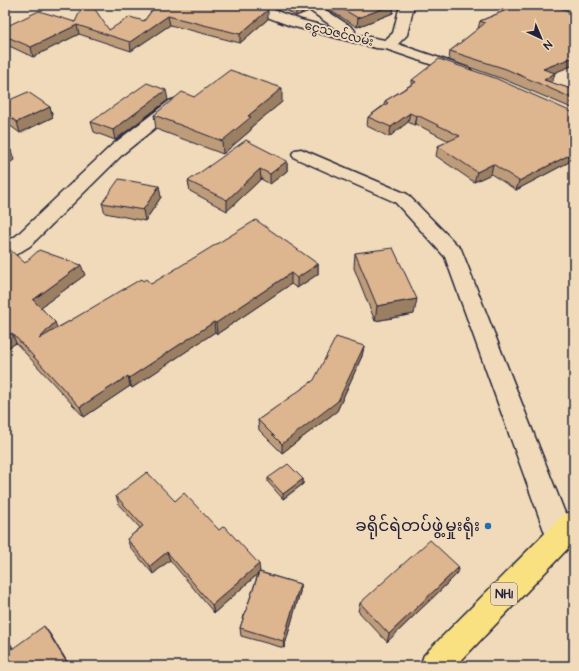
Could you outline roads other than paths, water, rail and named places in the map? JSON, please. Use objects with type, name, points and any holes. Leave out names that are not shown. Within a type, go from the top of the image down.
[{"type":"highway","name":"NH1","points":[[435,666],[567,529]]},
{"type":"street","name":"ငွေသဇင်လမ်း","points":[[248,5],[296,23],[376,44],[388,45],[400,35],[402,9]]},
{"type":"street","points":[[309,5],[349,31]]},
{"type":"street","points":[[388,45],[476,76]]},
{"type":"street","points":[[5,252],[22,240],[118,149],[175,104]]},
{"type":"street","points":[[301,154],[401,198],[454,254],[567,529]]},
{"type":"place","name":"ခရိုင်ရဲတပ်ဖွဲ့မှုးရုံး","points":[[488,526]]}]
